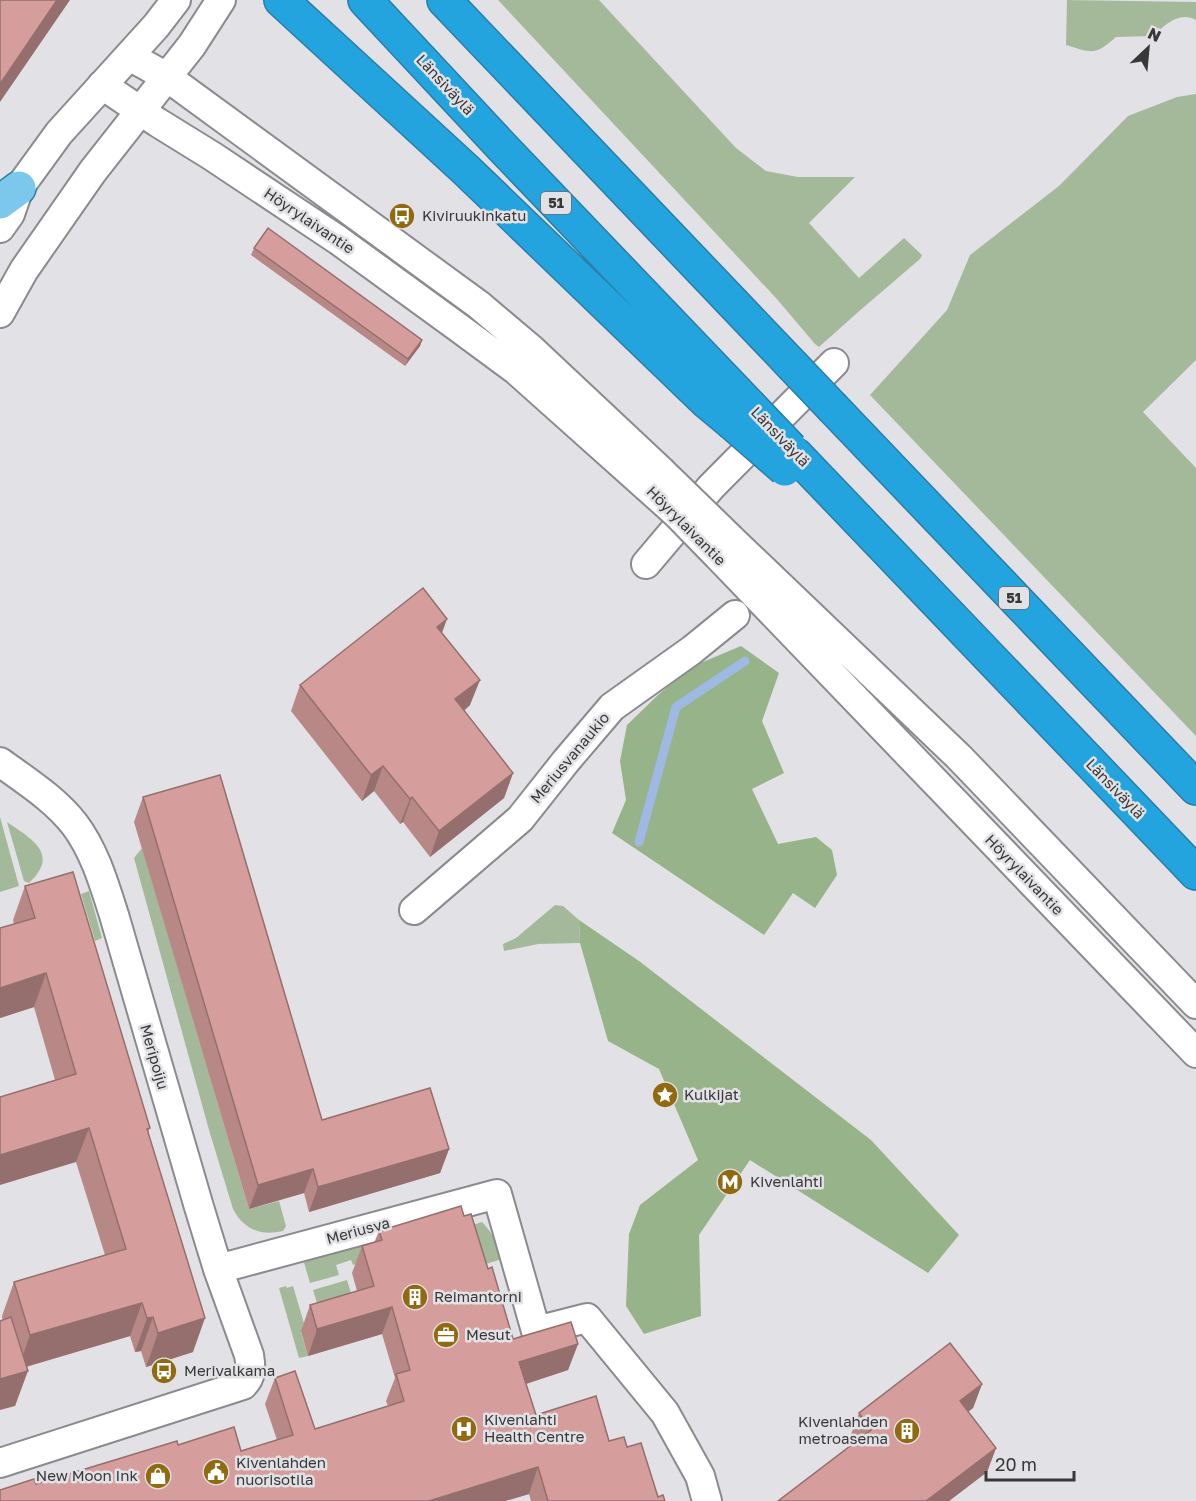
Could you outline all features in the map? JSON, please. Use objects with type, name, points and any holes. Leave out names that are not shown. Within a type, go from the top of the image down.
[{"type":"highway","points":[[281,0],[466,170],[707,402],[740,413]]},
{"type":"highway","name":"Länsiväylä","points":[[365,0],[513,158],[740,413],[936,601],[1196,873]]},
{"type":"highway","name":"51","points":[[444,0],[1196,788]]},
{"type":"street","points":[[0,228],[10,214],[9,195],[59,133],[156,26],[176,0]]},
{"type":"street","points":[[0,313],[24,270],[93,171],[192,45],[221,0]]},
{"type":"street","name":"Höyrylaivantie","points":[[129,56],[167,77],[479,305],[531,350],[654,479],[676,513],[724,548],[959,757],[1196,1004]]},
{"type":"street","name":"Höyrylaivantie","points":[[102,85],[338,240],[516,370],[654,479]]},
{"type":"street","points":[[646,564],[711,487],[834,363]]},
{"type":"street","name":"Höyrylaivantie","points":[[724,548],[1196,1053]]},
{"type":"street","name":"Meriusvanaukio","points":[[414,910],[520,819],[612,707],[692,650],[735,615]]},
{"type":"street","name":"Meripoiju","points":[[0,762],[58,806],[76,826],[100,871],[218,1269],[249,1355],[250,1373],[243,1385],[0,1462]]},
{"type":"street","name":"Meriusva","points":[[218,1269],[497,1194],[536,1331],[587,1317],[665,1413],[700,1476],[707,1501]]},
{"type":"green space","points":[[498,0],[599,0],[736,148],[766,171],[798,177],[855,177],[809,223],[859,278],[904,238],[922,255],[920,259],[819,347]]},
{"type":"green space","points":[[1067,0],[1196,2],[1196,20],[1178,18],[1153,36],[1116,37],[1098,50],[1088,51],[1066,45]]},
{"type":"green space","points":[[1196,94],[1196,360],[1143,412],[1196,468],[1196,736],[870,395],[947,310],[970,255],[1059,186],[1128,116],[1177,97]]},
{"type":"green space","points":[[741,646],[779,673],[762,721],[784,773],[752,789],[778,844],[816,837],[832,850],[837,875],[815,908],[793,893],[764,935],[612,833],[626,800],[620,761],[627,725],[691,667]]},
{"type":"green space","points":[[0,817],[19,886],[0,892]]},
{"type":"green space","points":[[7,822],[33,841],[42,855],[42,864],[38,873],[29,883],[24,881]]},
{"type":"green space","points":[[142,848],[249,1209],[279,1201],[286,1226],[283,1231],[267,1233],[254,1230],[242,1222],[233,1209],[134,858]]},
{"type":"green space","points":[[89,891],[102,938],[95,941],[81,894]]},
{"type":"green space","points":[[555,905],[563,906],[579,920],[580,943],[538,944],[504,951],[503,944],[516,938]]},
{"type":"green space","points":[[579,920],[639,961],[871,1140],[959,1235],[928,1273],[750,1160],[699,1235],[701,1316],[644,1334],[626,1306],[629,1234],[640,1205],[698,1160],[659,1069],[608,1041],[580,943]]},
{"type":"green space","points":[[482,1222],[494,1239],[502,1259],[486,1264],[460,1229]]},
{"type":"green space","points":[[417,1224],[370,1259],[353,1265],[351,1260],[336,1265],[339,1275],[310,1283],[303,1259]]},
{"type":"green space","points":[[347,1280],[355,1306],[317,1303],[313,1290]]},
{"type":"green space","points":[[286,1286],[287,1288],[293,1286],[306,1330],[301,1332],[308,1356],[299,1358],[279,1288]]},
{"type":"building","points":[[0,0],[57,0],[0,84]]},
{"type":"building","points":[[268,228],[422,340],[408,359],[254,248]]},
{"type":"building","points":[[423,588],[447,619],[437,627],[480,680],[455,699],[513,773],[439,831],[383,766],[371,775],[300,685]]},
{"type":"building","points":[[220,775],[322,1120],[430,1088],[449,1149],[318,1187],[313,1169],[258,1185],[143,797]]},
{"type":"building","points":[[73,872],[150,1128],[147,1129],[205,1318],[158,1333],[153,1317],[147,1318],[142,1303],[30,1335],[14,1282],[126,1249],[89,1128],[0,1155],[0,1097],[76,1074],[46,973],[0,988],[0,928],[35,918],[25,886]]},
{"type":"building","points":[[461,1206],[464,1216],[471,1214],[488,1269],[492,1267],[513,1339],[571,1322],[578,1344],[519,1362],[536,1415],[596,1396],[609,1441],[624,1437],[627,1447],[641,1443],[658,1497],[663,1495],[665,1501],[548,1501],[538,1467],[429,1501],[0,1501],[0,1490],[34,1479],[36,1484],[177,1441],[178,1445],[234,1427],[241,1451],[293,1435],[275,1378],[295,1371],[315,1429],[404,1401],[396,1374],[410,1370],[392,1307],[317,1329],[310,1305],[374,1286],[362,1246],[382,1240],[379,1231]]},
{"type":"building","points":[[11,1317],[28,1371],[0,1379],[0,1321]]},
{"type":"building","name":"Kivenlahden metroasema","points":[[950,1343],[982,1384],[960,1401],[996,1448],[926,1501],[778,1501],[871,1430],[859,1413]]},
{"type":"waterway","points":[[639,842],[676,707],[745,661]]},
{"type":"place","name":"Kiviruukinkatu","points":[[402,216]]},
{"type":"place","name":"Kulkijat","points":[[665,1095]]},
{"type":"place","name":"Kivenlahti","points":[[730,1182]]},
{"type":"place","name":"Reimantorni","points":[[415,1297]]},
{"type":"place","name":"Mesut","points":[[446,1335]]},
{"type":"place","name":"Merivalkama","points":[[164,1371]]},
{"type":"place","name":"Kivenlahti Health Centre","points":[[464,1429]]},
{"type":"place","name":"Kivenlahden metroasema","points":[[907,1431]]},
{"type":"place","name":"Kivenlahden nuorisotila","points":[[216,1472]]},
{"type":"place","name":"New Moon Ink","points":[[158,1476]]}]
